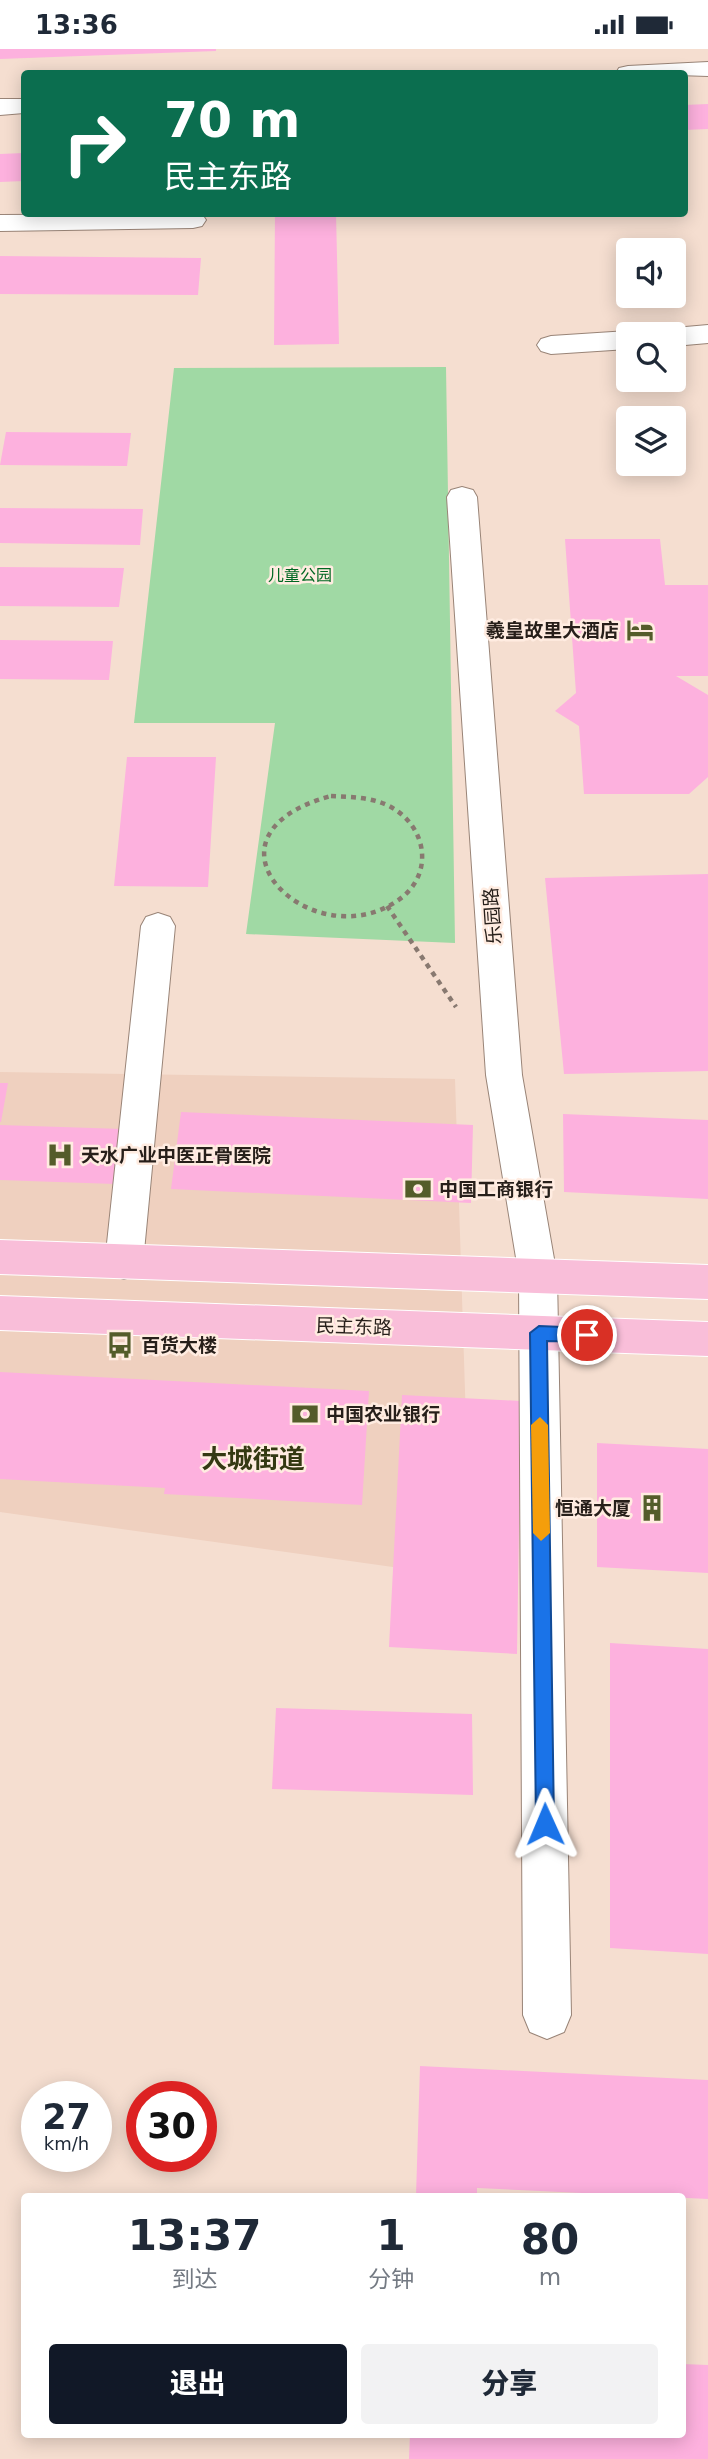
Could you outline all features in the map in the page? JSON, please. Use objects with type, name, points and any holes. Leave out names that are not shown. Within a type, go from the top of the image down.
[{"type":"main road","points":[[0,1257],[708,1282]]},
{"type":"main road","name":"民主东路","points":[[0,1313],[708,1339]]},
{"type":"street","points":[[688,70],[708,69]]},
{"type":"street","points":[[0,107],[21,106]]},
{"type":"street","points":[[0,223],[193,220]]},
{"type":"street","points":[[686,336],[708,334]]},
{"type":"street","points":[[551,345],[616,341]]},
{"type":"street","name":"乐园路","points":[[462,497],[504,1075],[538,1276],[547,2015]]},
{"type":"street","points":[[124,1262],[158,926]]},
{"type":"path","points":[[341,796],[362,797],[390,806],[411,823],[423,844],[423,868],[411,890],[387,907],[358,915],[325,915],[296,905],[275,887],[264,865],[265,841],[279,820],[302,804],[341,796]]},
{"type":"path","points":[[387,907],[457,1008]]},
{"type":"shaded area","points":[[0,1072],[455,1079],[471,1578],[0,1512]]},
{"type":"green space","name":"儿童公园","points":[[446,367],[455,943],[246,934],[275,723],[134,723],[174,368]]},
{"type":"building","points":[[0,49],[216,49],[216,51],[0,59]]},
{"type":"building","points":[[708,104],[708,129],[688,130],[688,105]]},
{"type":"building","points":[[21,153],[21,181],[0,182],[0,154]]},
{"type":"building","points":[[275,217],[336,217],[339,344],[274,345]]},
{"type":"building","points":[[0,256],[201,258],[198,295],[0,294]]},
{"type":"building","points":[[6,432],[131,433],[127,466],[0,465]]},
{"type":"building","points":[[0,508],[143,509],[140,545],[0,543]]},
{"type":"building","name":"羲皇故里大酒店","points":[[565,539],[660,539],[665,585],[708,585],[708,676],[676,676],[708,695],[708,777],[689,794],[584,794],[579,726],[555,711],[576,693]]},
{"type":"building","points":[[0,567],[124,568],[119,607],[0,606]]},
{"type":"building","points":[[0,640],[113,641],[109,680],[0,679]]},
{"type":"building","points":[[127,757],[216,757],[208,887],[114,886]]},
{"type":"building","points":[[708,874],[708,1071],[564,1074],[545,878]]},
{"type":"building","points":[[0,1083],[8,1083],[1,1122],[0,1122]]},
{"type":"building","points":[[181,1112],[473,1125],[471,1203],[171,1189]]},
{"type":"building","points":[[563,1114],[708,1120],[708,1199],[564,1192]]},
{"type":"building","name":"天水广业中医正骨医院","points":[[0,1125],[123,1129],[115,1184],[0,1180]]},
{"type":"building","points":[[0,1372],[369,1391],[362,1505],[164,1494],[165,1488],[0,1479]]},
{"type":"building","points":[[402,1395],[521,1401],[517,1654],[389,1647]]},
{"type":"building","name":"恒通大厦","points":[[597,1443],[708,1449],[708,1573],[597,1567]]},
{"type":"building","points":[[610,1643],[708,1649],[708,1954],[610,1948]]},
{"type":"building","points":[[276,1708],[472,1714],[473,1795],[272,1789]]},
{"type":"building","points":[[420,2066],[708,2080],[708,2199],[686,2198],[686,2193],[582,2193],[477,2188],[477,2193],[416,2193]]},
{"type":"building","points":[[686,2364],[708,2365],[708,2459],[409,2459],[410,2438],[686,2438]]},
{"type":"slow traffic","points":[[540,1425],[541,1533]]},
{"type":"place","name":"羲皇故里大酒店","points":[[640,630]]},
{"type":"place","name":"天水广业中医正骨医院","points":[[60,1155]]},
{"type":"place","name":"中国工商银行","points":[[418,1189]]},
{"type":"place","name":"百货大楼","points":[[120,1345]]},
{"type":"place","name":"中国农业银行","points":[[305,1414]]},
{"type":"place","name":"恒通大厦","points":[[652,1508]]},
{"type":"district","name":"大城街道","points":[[253,1459]]},
{"type":"route","points":[[545,1824],[539,1333],[587,1335]]}]
